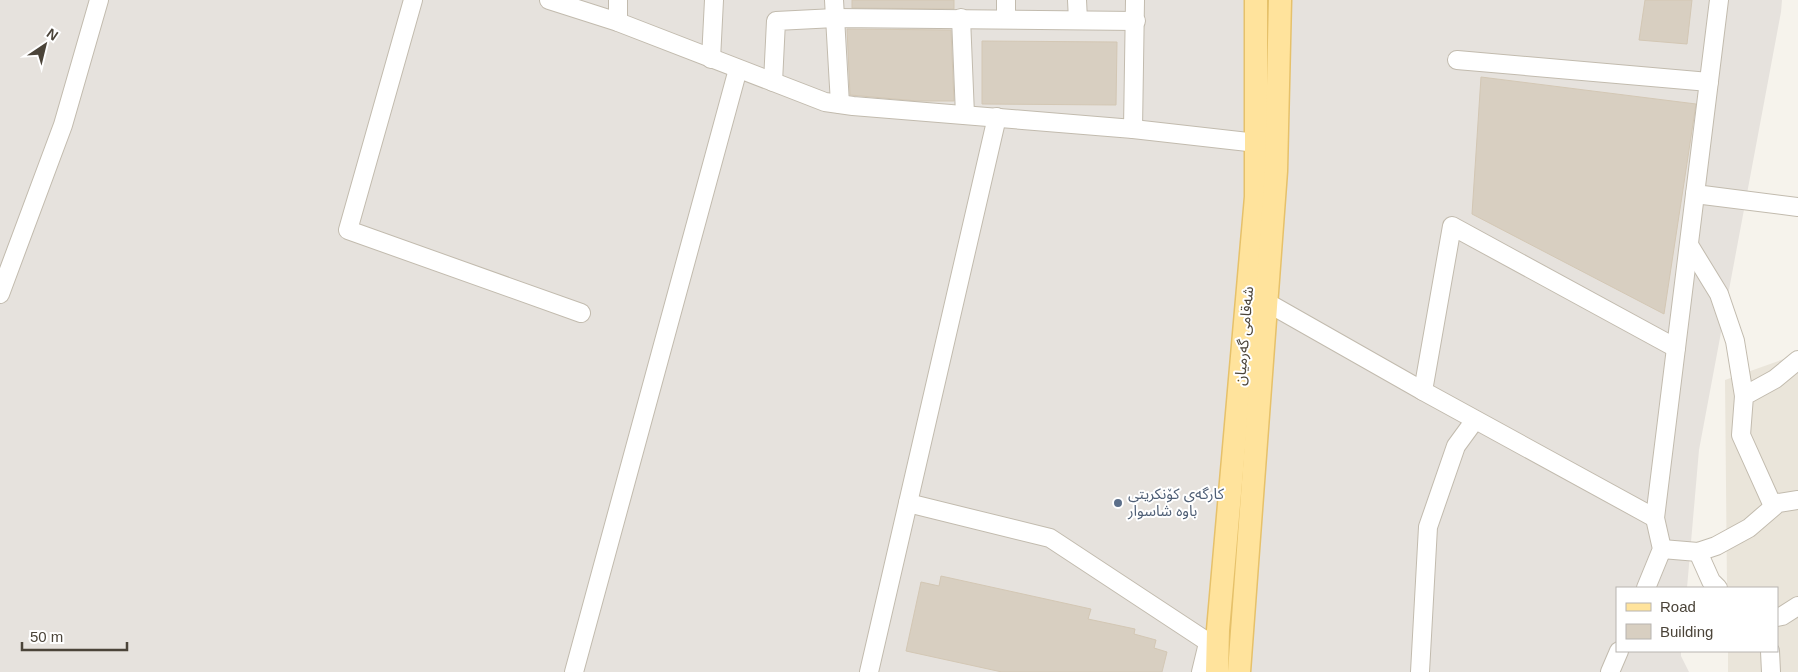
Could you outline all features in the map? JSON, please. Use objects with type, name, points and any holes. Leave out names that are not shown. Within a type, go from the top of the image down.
[{"type":"main road","name":"شەقامی گەرمیان","points":[[1216,672],[1212,646],[1249,278],[1257,143],[1256,0]]},
{"type":"main road","name":"شەقامی گەرمیان","points":[[1239,672],[1268,303],[1276,171],[1280,0]]},
{"type":"street","points":[[0,294],[63,125],[99,0]]},
{"type":"street","points":[[414,0],[348,230],[582,313]]},
{"type":"street","points":[[549,0],[618,22],[825,102],[1133,129],[1257,143]]},
{"type":"street","points":[[618,0],[618,22]]},
{"type":"street","points":[[711,59],[714,0]]},
{"type":"street","points":[[834,0],[840,104]]},
{"type":"street","points":[[1006,0],[1006,19]]},
{"type":"street","points":[[1077,0],[1078,20]]},
{"type":"street","points":[[1133,129],[1135,0]]},
{"type":"street","points":[[1646,587],[1662,549],[1655,518],[1719,0]]},
{"type":"street","points":[[773,82],[776,21],[835,18],[1136,21]]},
{"type":"street","points":[[961,18],[965,114]]},
{"type":"street","points":[[1457,60],[1709,82]]},
{"type":"street","points":[[574,672],[738,69]]},
{"type":"street","points":[[869,672],[878,642],[997,117]]},
{"type":"street","points":[[1695,194],[1798,207]]},
{"type":"street","points":[[1423,391],[1452,226],[1676,348]]},
{"type":"street","points":[[1689,246],[1719,294],[1735,341],[1744,396],[1740,435],[1773,506]]},
{"type":"street","points":[[1268,303],[1475,420],[1655,518]]},
{"type":"street","points":[[1744,396],[1775,379],[1798,360]]},
{"type":"street","points":[[1420,672],[1428,527],[1456,446],[1475,420]]},
{"type":"street","points":[[1662,549],[1698,552],[1716,546],[1749,528],[1778,503],[1798,500]]},
{"type":"street","points":[[908,503],[1050,538],[1212,646],[1201,672]]},
{"type":"street","points":[[1698,552],[1711,581],[1717,587]]},
{"type":"street","points":[[1778,620],[1798,606]]},
{"type":"street","points":[[1610,672],[1619,652]]},
{"type":"street","points":[[1770,652],[1771,672]]},
{"type":"shaded area","points":[[0,0],[1782,0],[1699,450],[1687,587],[1616,587],[1616,652],[1681,652],[1689,672],[0,672]]},
{"type":"shaded area","points":[[1798,354],[1798,672],[1728,672],[1728,652],[1778,652],[1778,587],[1727,587],[1725,380]]},
{"type":"building","points":[[852,0],[954,0],[954,9],[852,8]]},
{"type":"building","points":[[1645,0],[1692,0],[1687,44],[1639,40]]},
{"type":"building","points":[[847,29],[951,30],[954,101],[917,101],[850,95]]},
{"type":"building","points":[[982,41],[1117,42],[1116,105],[982,104]]},
{"type":"building","points":[[1481,77],[1696,104],[1664,314],[1472,214]]},
{"type":"building","points":[[941,576],[1091,609],[1088,619],[1135,629],[1134,634],[1156,640],[1154,648],[1167,652],[1162,672],[1002,672],[906,651],[921,582],[939,586]]},
{"type":"place","name":"کارگەی کۆنکریتی باوە شاسوار","points":[[1118,503]]}]
